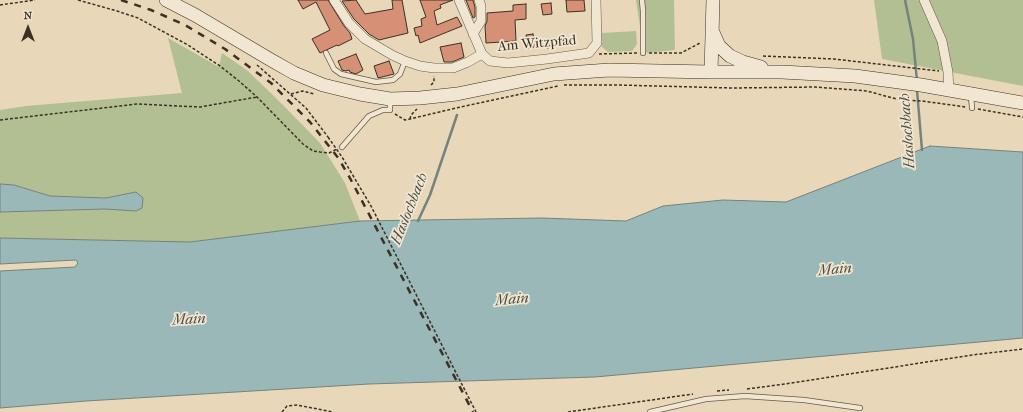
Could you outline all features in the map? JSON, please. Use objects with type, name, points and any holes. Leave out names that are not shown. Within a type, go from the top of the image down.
[{"type":"main road","points":[[166,0],[300,75],[323,85],[360,94],[390,104],[420,98],[457,94],[532,78],[584,71],[609,70],[782,72],[855,76],[921,85],[1023,104]]},
{"type":"main road","points":[[711,72],[713,0]]},
{"type":"main road","points":[[712,30],[720,46],[730,56],[743,62],[782,72]]},
{"type":"street","points":[[334,0],[349,23],[365,39],[405,61],[420,66],[434,68],[453,68],[482,54],[459,0]]},
{"type":"street","points":[[473,34],[480,21],[481,6],[479,0]]},
{"type":"street","name":"Am Witzpfad","points":[[482,54],[490,61],[508,63],[547,60],[589,53],[597,43],[596,0]]},
{"type":"street","points":[[924,0],[942,41],[948,72],[949,91]]},
{"type":"lane","points":[[642,0],[643,53]]},
{"type":"lane","points":[[326,53],[334,69],[341,74],[376,82],[393,80],[400,74],[405,61]]},
{"type":"lane","points":[[971,95],[972,108]]},
{"type":"lane","points":[[342,147],[369,116],[383,110],[390,104]]},
{"type":"lane","points":[[650,412],[706,399],[745,396],[804,400],[860,408]]},
{"type":"path","points":[[0,5],[35,0]]},
{"type":"path","points":[[78,0],[138,18],[165,32],[220,66],[257,96],[303,144],[313,151],[329,152],[342,147]]},
{"type":"path","points":[[910,68],[948,72]]},
{"type":"path","points":[[390,104],[405,120],[560,85],[732,88],[815,87],[867,91],[900,100],[922,101]]},
{"type":"path","points":[[291,94],[306,108],[328,137],[342,157],[371,206],[476,412]]},
{"type":"path","points":[[0,120],[137,104],[200,107],[257,96]]},
{"type":"path","points":[[747,389],[972,355],[1023,349]]},
{"type":"path","points":[[713,391],[733,389]]},
{"type":"path","points":[[568,412],[694,394]]},
{"type":"path","points":[[282,412],[287,406],[297,405],[333,412]]},
{"type":"green space","points":[[636,0],[674,0],[675,50],[644,53]]},
{"type":"green space","points":[[874,0],[1023,0],[1023,86],[882,59]]},
{"type":"green space","points":[[636,31],[637,44],[632,51],[608,52],[602,47],[602,33]]},
{"type":"green space","points":[[168,38],[219,67],[222,53],[248,71],[320,143],[345,183],[360,221],[190,242],[0,238],[0,212],[105,209],[136,211],[136,192],[106,198],[50,196],[14,185],[0,184],[0,110],[26,106],[182,93]]},
{"type":"water","name":"Main","points":[[930,146],[1023,152],[1023,338],[595,377],[369,384],[86,401],[0,408],[0,271],[75,267],[78,263],[76,260],[0,264],[0,238],[190,242],[360,221],[542,218],[626,221],[663,206],[723,200],[786,202]]},
{"type":"water","points":[[0,184],[14,185],[50,196],[106,198],[136,192],[143,198],[142,208],[136,211],[105,209],[0,212]]},
{"type":"building","points":[[298,0],[328,0],[350,33],[352,39],[320,53],[312,39],[330,30],[316,2],[303,9]]},
{"type":"building","points":[[356,0],[365,14],[393,9],[392,0],[402,0],[408,33],[379,40],[369,34],[354,19],[342,1]]},
{"type":"building","points":[[420,0],[453,0],[440,5],[441,8],[434,11],[437,25],[457,17],[462,26],[420,43],[414,28],[422,26],[421,19],[426,17]]},
{"type":"building","points":[[466,0],[473,0],[475,17],[473,18]]},
{"type":"building","points":[[566,0],[584,0],[585,11],[567,12]]},
{"type":"building","points":[[551,3],[552,14],[543,15],[541,4]]},
{"type":"building","points":[[526,4],[526,19],[515,20],[516,41],[486,43],[485,26],[487,21],[487,13],[513,11],[513,5]]},
{"type":"building","points":[[533,34],[534,40],[554,39],[554,47],[547,48],[547,45],[528,48],[526,35]]},
{"type":"building","points":[[461,43],[464,57],[452,62],[444,62],[440,47]]},
{"type":"building","points":[[356,54],[363,70],[356,74],[350,72],[349,70],[342,70],[338,61]]},
{"type":"building","points":[[389,61],[394,74],[378,78],[374,66]]},
{"type":"waterway","name":"Haslochbach","points":[[905,0],[913,39],[917,81]]},
{"type":"waterway","name":"Haslochbach","points":[[917,90],[922,150]]},
{"type":"waterway","name":"Haslochbach","points":[[418,221],[430,195],[457,115]]},
{"type":"railway","points":[[121,0],[151,10],[185,25],[225,49],[271,83],[310,122],[339,159],[351,180],[473,412]]}]
